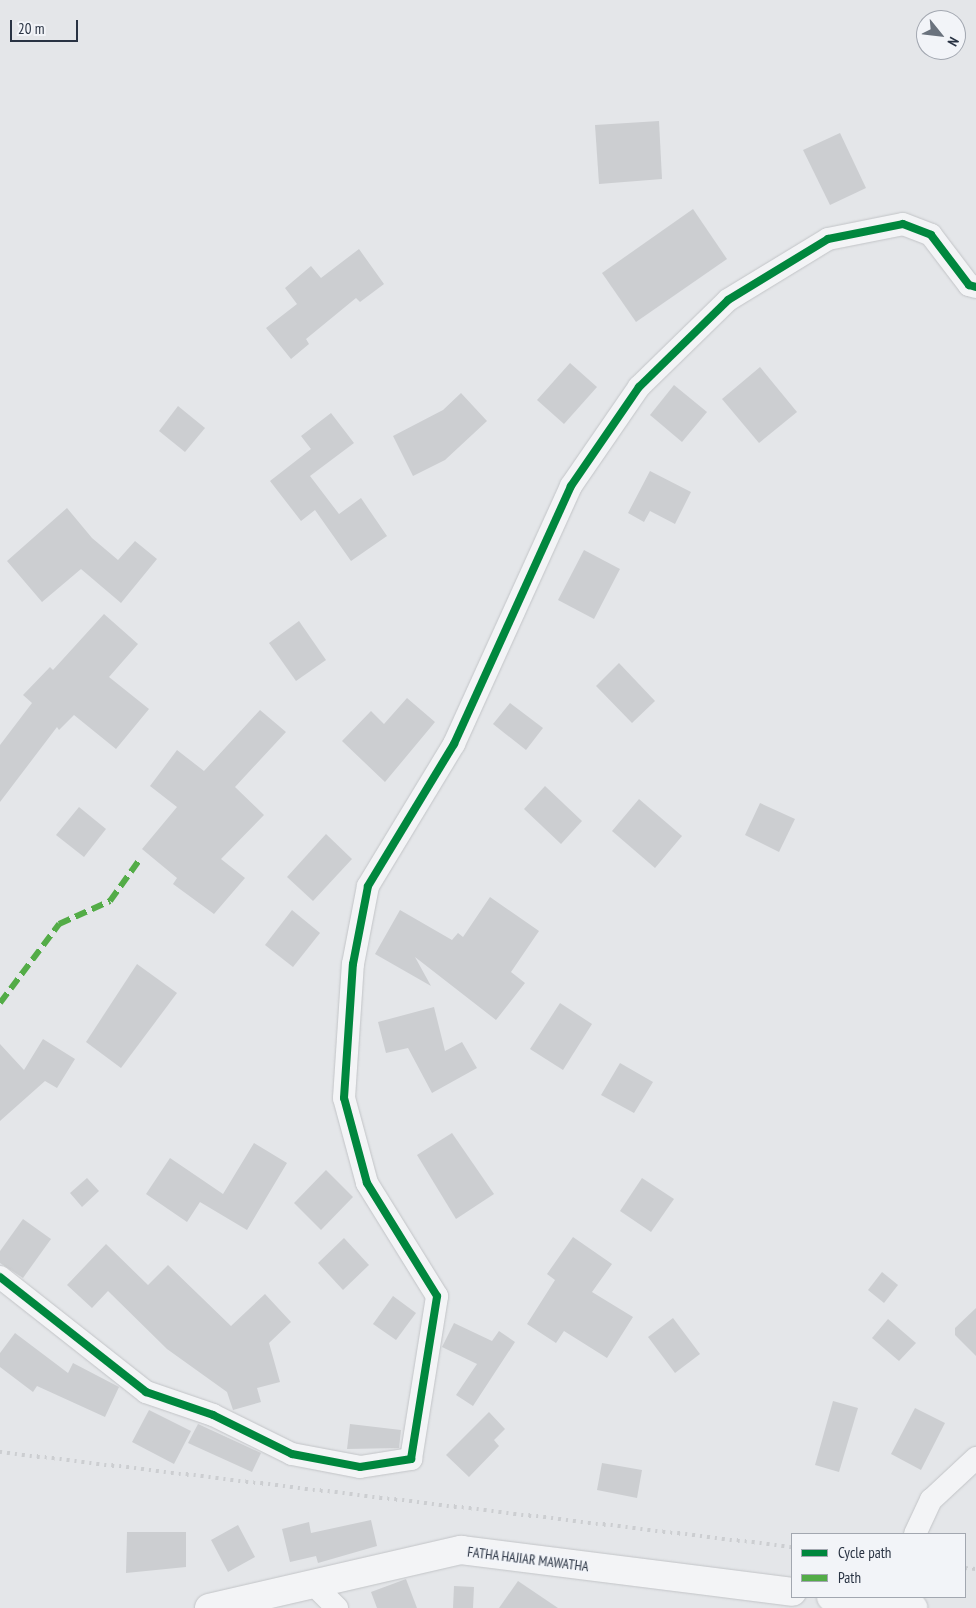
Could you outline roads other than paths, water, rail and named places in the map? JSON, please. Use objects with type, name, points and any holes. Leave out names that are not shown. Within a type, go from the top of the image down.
[{"type":"street","points":[[0,1277],[146,1392],[213,1415],[292,1454],[360,1467],[411,1459],[437,1296],[367,1183],[344,1098],[353,964],[368,886],[454,744],[571,486],[639,387],[728,300],[828,239],[903,224],[931,236],[969,286],[976,288]]},
{"type":"street","points":[[915,1533],[931,1500],[976,1458]]},
{"type":"street","name":"FATHA HAJIAR MAWATHA","points":[[209,1608],[461,1550],[791,1592]]},
{"type":"street","points":[[313,1584],[337,1608]]},
{"type":"street","points":[[842,1598],[899,1603]]},
{"type":"railway","points":[[0,1452],[791,1547]]},
{"type":"railway","points":[[966,1568],[976,1569]]}]
